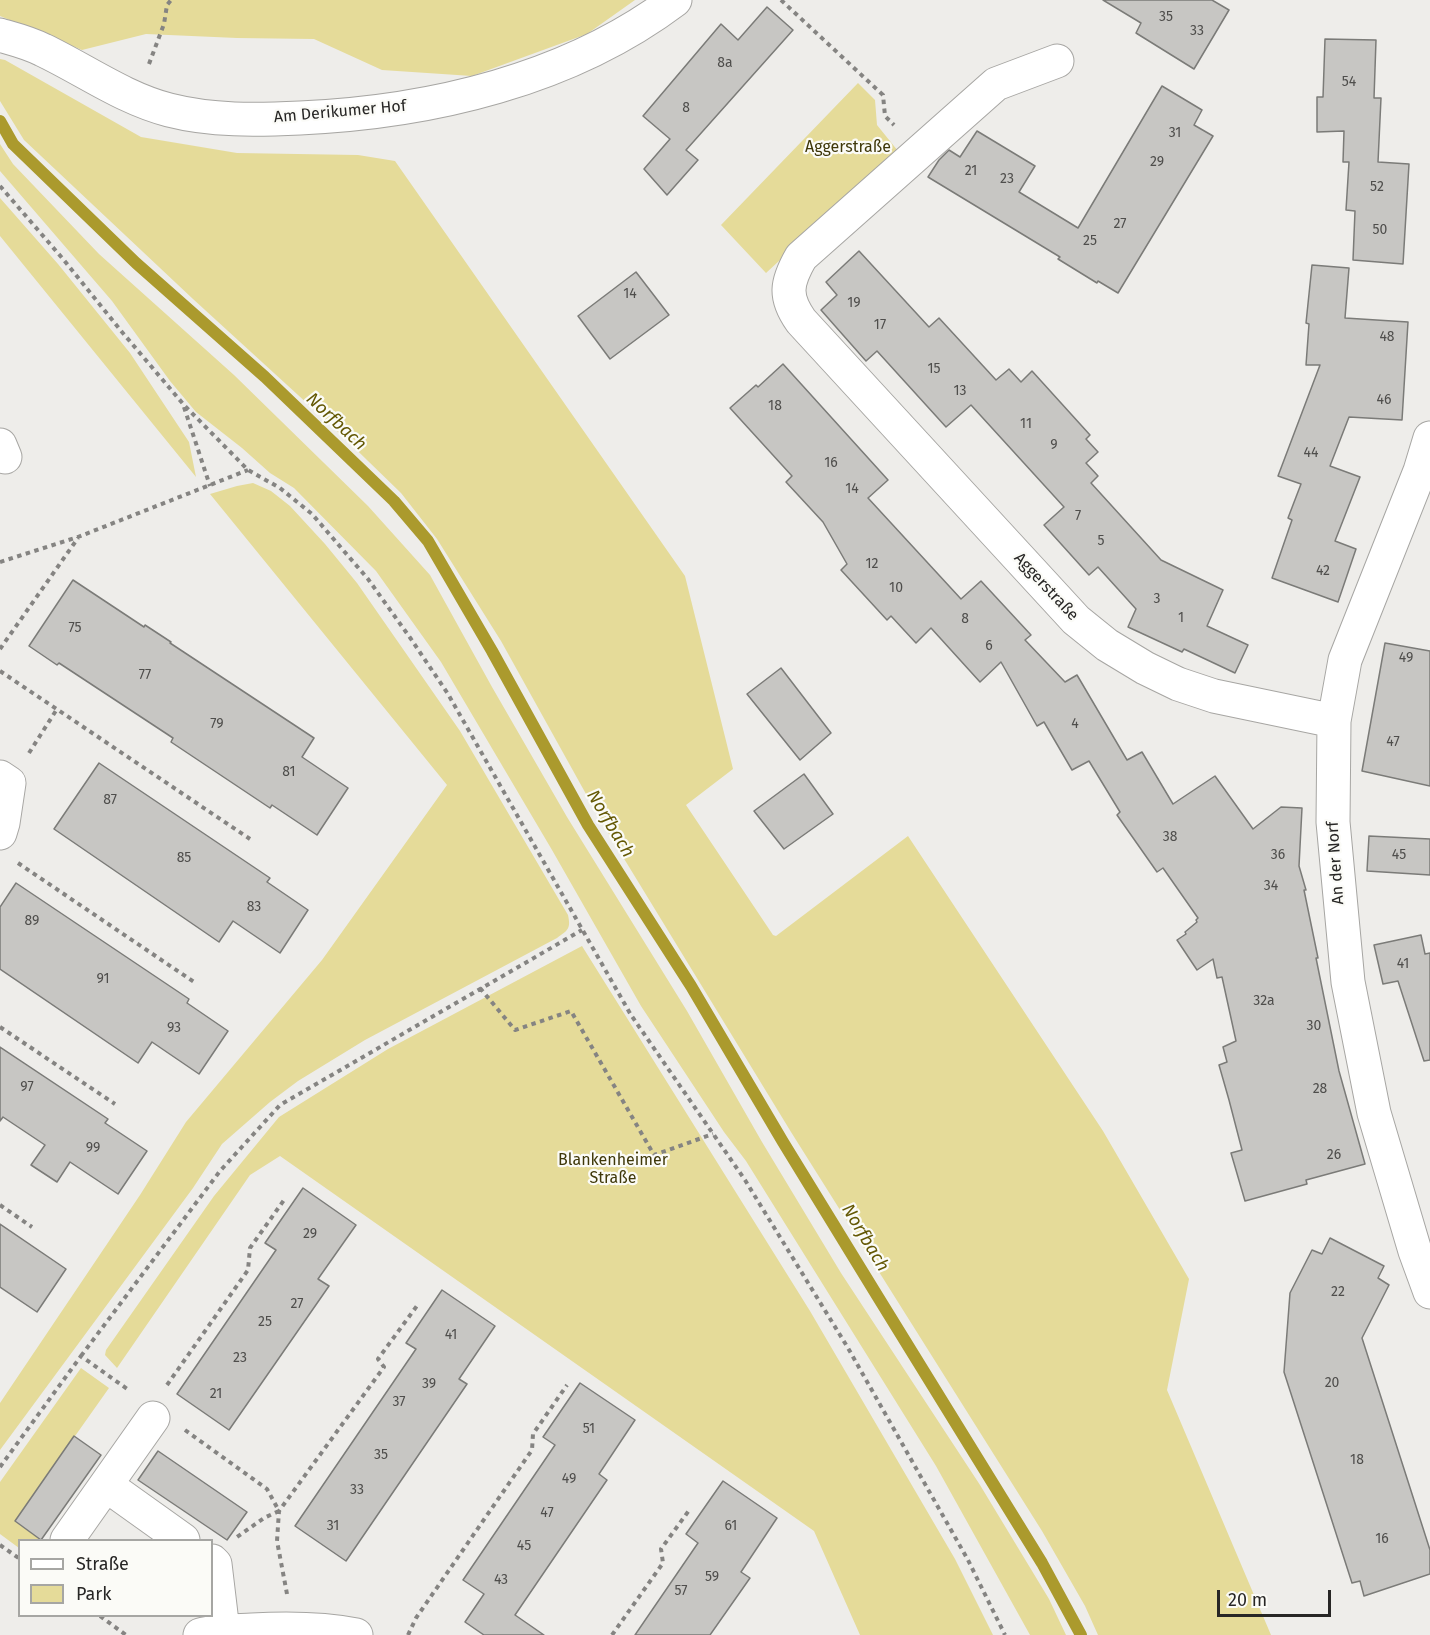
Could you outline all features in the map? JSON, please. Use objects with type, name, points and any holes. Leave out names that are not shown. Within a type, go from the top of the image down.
[{"type":"street","name":"Am Derikumer Hof","points":[[0,35],[42,49],[135,98],[177,112],[232,119],[317,117],[387,110],[439,101],[499,86],[583,55],[642,23],[675,0]]},
{"type":"street","name":"Aggerstraße","points":[[1057,61],[996,84],[801,257],[792,273],[788,291],[791,307],[801,321],[1076,620],[1107,645],[1145,668],[1178,684],[1214,696],[1334,722]]},
{"type":"street","name":"An der Norf","points":[[1430,438],[1420,471],[1345,660],[1334,722],[1333,822],[1348,982],[1374,1113],[1415,1251],[1430,1292]]},
{"type":"street","points":[[5,780],[3,823],[5,845]]},
{"type":"street","points":[[68,1539],[106,1485],[167,1422]]},
{"type":"street","points":[[106,1485],[182,1539]]},
{"type":"street","points":[[213,1598],[215,1564],[222,1551]]},
{"type":"street","points":[[212,1617],[211,1633],[293,1628],[320,1629],[356,1635]]},
{"type":"path","points":[[135,98],[164,24],[166,2],[171,0]]},
{"type":"path","points":[[782,0],[883,95],[885,116],[919,152]]},
{"type":"path","points":[[0,186],[184,405],[249,470],[280,488],[312,514],[368,579],[448,694],[631,1015],[744,1180],[848,1348],[968,1560],[1005,1635]]},
{"type":"path","points":[[184,405],[210,486]]},
{"type":"path","points":[[0,562],[78,537],[249,470]]},
{"type":"path","points":[[0,649],[78,537]]},
{"type":"path","points":[[0,671],[249,839]]},
{"type":"path","points":[[5,780],[57,709]]},
{"type":"path","points":[[5,845],[194,982]]},
{"type":"path","points":[[0,1467],[220,1171],[280,1105],[582,930]]},
{"type":"path","points":[[480,988],[515,1030],[571,1011],[654,1155],[713,1134]]},
{"type":"path","points":[[0,1027],[115,1104]]},
{"type":"path","points":[[166,1387],[248,1270],[250,1248],[284,1200]]},
{"type":"path","points":[[0,1205],[32,1227]]},
{"type":"path","points":[[222,1551],[264,1518],[279,1511],[384,1367],[378,1359],[419,1303]]},
{"type":"path","points":[[81,1356],[113,1379]]},
{"type":"path","points":[[408,1635],[416,1618],[532,1450],[533,1434],[567,1385]]},
{"type":"path","points":[[167,1422],[267,1489],[279,1511],[277,1541],[293,1628]]},
{"type":"path","points":[[612,1635],[663,1563],[661,1549],[690,1509]]},
{"type":"path","points":[[0,1545],[18,1558]]},
{"type":"path","points":[[101,1617],[126,1635]]},
{"type":"green space","points":[[0,0],[635,0],[587,34],[472,76],[382,70],[314,39],[146,34],[82,50],[0,16]]},
{"type":"green space","points":[[0,59],[141,137],[237,153],[358,155],[395,161],[685,576],[733,769],[686,805],[773,935],[776,936],[908,836],[1103,1131],[1189,1279],[1167,1390],[1271,1635],[1098,1635],[1085,1606],[1042,1531],[791,1132],[601,821],[501,641],[437,539],[401,493],[333,427],[24,140],[0,101]]},
{"type":"green space","name":"Aggerstraße","points":[[858,83],[875,100],[877,125],[898,151],[766,273],[721,225]]},
{"type":"green space","points":[[0,144],[13,164],[99,254],[234,375],[368,506],[430,575],[567,817],[687,1011],[762,1142],[841,1273],[980,1485],[1049,1599],[1066,1635],[1030,1635],[936,1466],[746,1161],[724,1132],[641,1006],[441,662],[376,571],[294,488],[270,473],[196,412],[170,381],[112,301],[0,171]]},
{"type":"green space","points":[[0,198],[58,264],[130,353],[189,442],[196,477],[0,236]]},
{"type":"green space","points":[[253,483],[271,491],[290,506],[357,583],[460,731],[568,915],[569,926],[557,938],[365,1040],[298,1081],[222,1144],[193,1188],[0,1450],[0,1403],[140,1195],[186,1122],[322,960],[447,785],[210,494]]},
{"type":"green space","name":"Blankenheimer Straße","points":[[582,946],[810,1311],[955,1559],[993,1635],[860,1635],[814,1531],[280,1156],[250,1175],[117,1368],[105,1355],[106,1350],[214,1196],[279,1117],[388,1049]]},
{"type":"green space","points":[[81,1368],[109,1388],[15,1521],[40,1539],[18,1539],[18,1547],[0,1534],[0,1482]]},
{"type":"building","points":[[1103,0],[1212,0],[1229,10],[1194,69],[1136,33],[1141,23]]},
{"type":"building","points":[[767,7],[793,30],[686,150],[698,160],[667,195],[644,169],[670,139],[643,116],[721,24],[738,40]]},
{"type":"building","points":[[1325,39],[1376,40],[1374,98],[1381,98],[1378,162],[1409,164],[1403,264],[1353,260],[1355,211],[1346,210],[1349,162],[1343,162],[1344,131],[1317,132],[1317,97],[1323,97]]},
{"type":"building","points":[[1162,86],[1202,110],[1194,125],[1213,136],[1118,293],[1098,281],[1097,283],[1058,259],[1060,257],[928,177],[949,150],[960,157],[977,131],[1035,166],[1019,192],[1078,228]]},
{"type":"building","points":[[859,251],[929,327],[939,318],[996,380],[1009,369],[1021,382],[1032,371],[1090,435],[1086,439],[1098,452],[1086,463],[1098,476],[1091,483],[1161,560],[1223,590],[1207,626],[1248,645],[1235,673],[1184,649],[1182,652],[1128,627],[1136,609],[1098,567],[1089,575],[1044,525],[1064,507],[971,405],[946,427],[877,351],[866,361],[821,310],[837,295],[826,282]]},
{"type":"building","points":[[1312,265],[1349,268],[1345,318],[1408,322],[1402,420],[1349,417],[1330,466],[1360,477],[1335,541],[1356,549],[1338,602],[1272,578],[1292,520],[1288,518],[1301,484],[1278,476],[1320,365],[1306,365],[1309,324],[1306,323]]},
{"type":"building","points":[[636,272],[669,315],[610,359],[578,316]]},
{"type":"building","points":[[783,364],[888,480],[868,498],[961,599],[981,581],[1031,635],[1025,640],[1065,682],[1077,675],[1127,760],[1142,752],[1173,804],[1215,776],[1253,829],[1281,807],[1302,808],[1299,866],[1306,890],[1304,890],[1318,958],[1316,958],[1339,1071],[1365,1164],[1306,1180],[1307,1184],[1245,1201],[1231,1153],[1242,1150],[1219,1065],[1227,1062],[1223,1047],[1236,1041],[1222,977],[1217,978],[1213,959],[1197,970],[1177,940],[1186,934],[1185,932],[1197,922],[1198,918],[1163,868],[1157,872],[1117,815],[1120,812],[1089,761],[1072,770],[1044,722],[1037,726],[1001,662],[980,682],[931,628],[916,643],[891,616],[887,620],[841,570],[847,564],[823,522],[786,482],[792,476],[730,408]]},
{"type":"building","points":[[73,580],[171,642],[314,738],[302,757],[348,788],[317,835],[272,805],[270,808],[171,742],[173,738],[59,663],[57,665],[29,646]]},
{"type":"building","points":[[1385,643],[1430,651],[1430,786],[1362,771]]},
{"type":"building","points":[[781,668],[831,733],[800,760],[747,694]]},
{"type":"building","points":[[99,763],[270,878],[267,882],[308,910],[280,953],[233,921],[219,942],[54,829]]},
{"type":"building","points":[[804,774],[833,814],[784,849],[754,811]]},
{"type":"building","points":[[1369,836],[1430,839],[1430,875],[1367,871]]},
{"type":"building","points":[[16,883],[189,999],[187,1003],[228,1031],[199,1074],[152,1042],[138,1063],[0,969],[0,907]]},
{"type":"building","points":[[1421,935],[1425,954],[1430,953],[1430,1060],[1424,1061],[1398,981],[1383,984],[1374,945]]},
{"type":"building","points":[[0,1047],[108,1119],[105,1123],[147,1151],[118,1194],[70,1162],[57,1182],[31,1165],[45,1145],[3,1117],[0,1121]]},
{"type":"building","points":[[303,1188],[356,1225],[318,1279],[329,1286],[229,1430],[177,1394],[276,1250],[265,1243]]},
{"type":"building","points":[[0,1224],[66,1269],[37,1312],[0,1287]]},
{"type":"building","points":[[1330,1238],[1384,1266],[1378,1278],[1389,1285],[1362,1338],[1430,1550],[1430,1574],[1364,1596],[1360,1581],[1352,1583],[1284,1372],[1290,1293],[1312,1250],[1322,1254]]},
{"type":"building","points":[[442,1290],[495,1326],[459,1379],[467,1384],[346,1561],[295,1526],[416,1349],[406,1343]]},
{"type":"building","points":[[580,1383],[635,1420],[599,1474],[607,1480],[515,1615],[544,1635],[484,1635],[465,1622],[484,1594],[463,1580],[555,1445],[543,1437]]},
{"type":"building","points":[[74,1436],[101,1455],[42,1539],[15,1521]]},
{"type":"building","points":[[158,1451],[247,1512],[227,1540],[138,1480]]},
{"type":"building","points":[[723,1481],[777,1518],[741,1572],[750,1578],[710,1635],[635,1635],[698,1543],[686,1534]]},
{"type":"waterway","name":"Norfbach","points":[[0,121],[13,144],[136,263],[265,377],[394,501],[428,541],[588,825],[691,986],[783,1142],[1042,1563],[1081,1635]]}]
